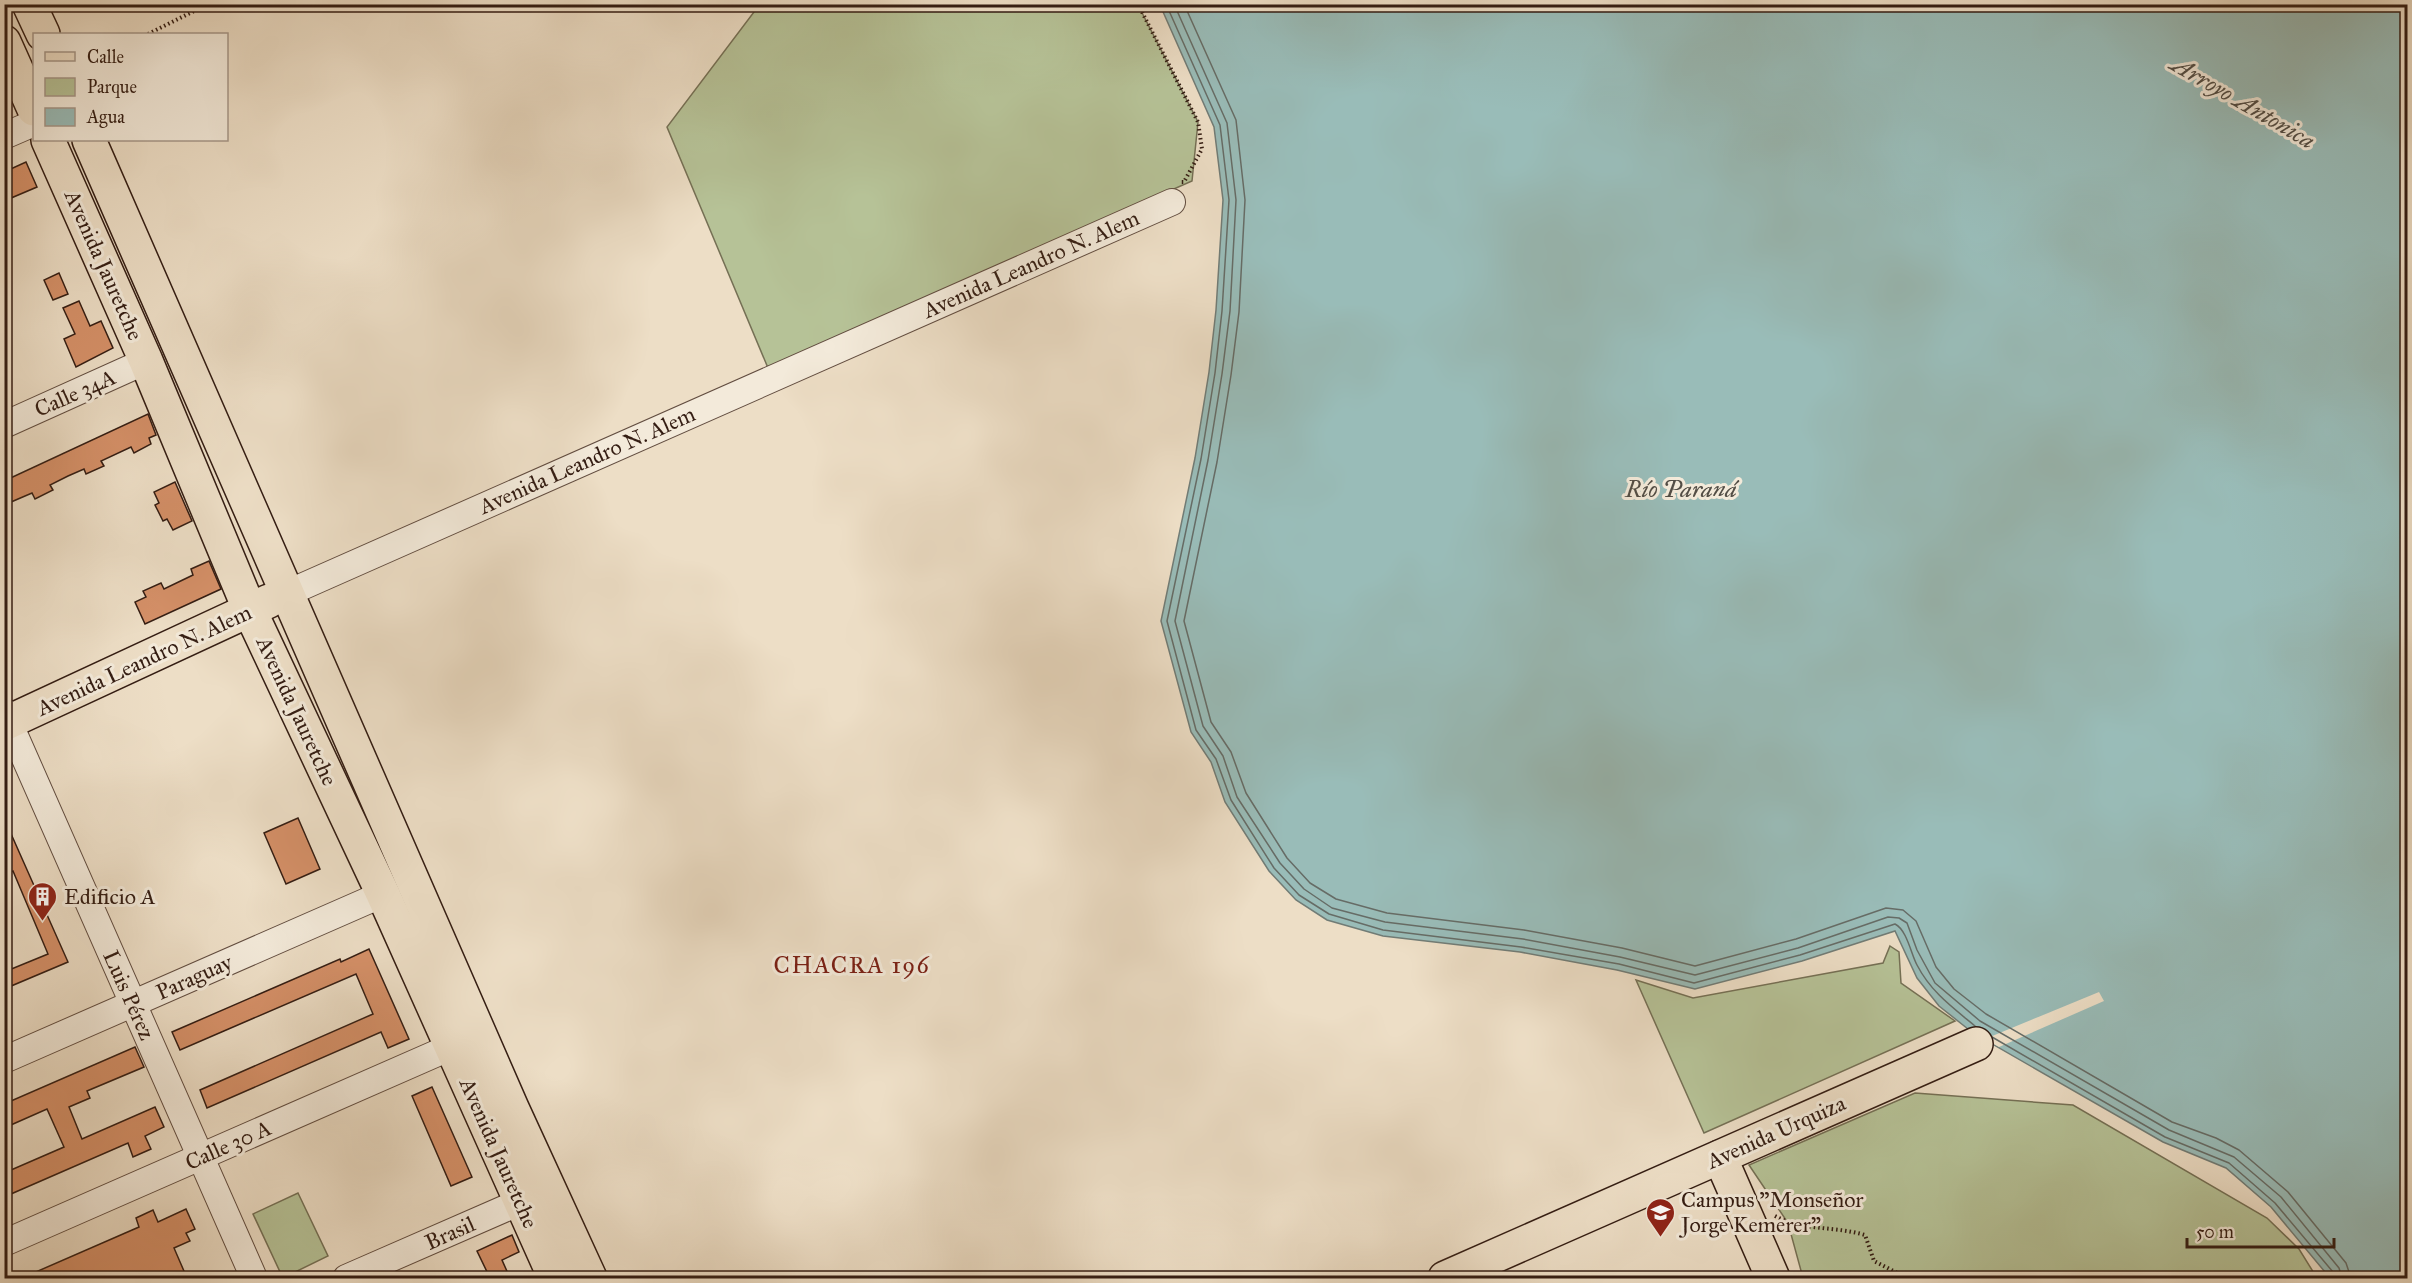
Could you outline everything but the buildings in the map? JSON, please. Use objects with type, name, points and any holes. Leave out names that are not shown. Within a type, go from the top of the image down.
[{"type":"main road","points":[[29,4],[42,33]]},
{"type":"main road","points":[[4,42],[33,107]]},
{"type":"main road","name":"Avenida Jauretche","points":[[48,141],[146,361],[268,602],[512,1108],[591,1278]]},
{"type":"main road","name":"Avenida Jauretche","points":[[88,141],[383,894],[555,1278]]},
{"type":"main road","name":"Avenida Leandro N. Alem","points":[[6,719],[268,602]]},
{"type":"main road","name":"Avenida Urquiza","points":[[1444,1278],[1976,1044]]},
{"type":"main road","points":[[1720,1157],[1773,1278]]},
{"type":"street","points":[[4,136],[33,123]]},
{"type":"street","name":"Avenida Leandro N. Alem","points":[[268,602],[1173,192]]},
{"type":"street","name":"Calle 34A","points":[[4,425],[146,361]]},
{"type":"street","name":"Luis Pérez","points":[[6,719],[254,1278]]},
{"type":"street","name":"Paraguay","points":[[4,1060],[383,894]]},
{"type":"street","name":"Calle 30 A","points":[[4,1243],[451,1047]]},
{"type":"street","name":"Brasil","points":[[346,1278],[520,1202]]},
{"type":"path","points":[[150,33],[208,4]]},
{"type":"path","points":[[1138,4],[1198,122],[1202,148],[1184,182],[1173,192]]},
{"type":"path","points":[[1744,1213],[1767,1211],[1788,1223],[1826,1230],[1847,1230],[1865,1236],[1874,1261],[1907,1278]]},
{"type":"green space","points":[[760,4],[1138,5],[1198,122],[1192,181],[768,368],[667,127]]},
{"type":"green space","points":[[1890,946],[1899,952],[1901,983],[1955,1021],[1704,1133],[1636,980],[1693,998],[1883,963]]},
{"type":"green space","points":[[1915,1093],[2073,1105],[2267,1218],[2299,1249],[2317,1278],[1803,1278],[1788,1223],[1749,1165]]},
{"type":"green space","points":[[298,1193],[328,1256],[289,1275],[281,1274],[253,1214]]},
{"type":"water","name":"Río Paraná","points":[[1160,5],[2407,5],[2407,1278],[2330,1278],[2271,1207],[2226,1168],[2163,1142],[1973,1033],[1939,1006],[1917,978],[1895,931],[1802,961],[1695,989],[1617,970],[1520,952],[1383,936],[1327,920],[1296,900],[1269,871],[1225,802],[1211,762],[1191,732],[1161,621],[1195,458],[1209,372],[1216,310],[1223,200],[1214,127]]},
{"type":"pier","points":[[2099,992],[2104,1001],[1999,1047],[1985,1039]]},
{"type":"place","name":"Edificio A","points":[[43,922]]},
{"type":"place","name":"Campus \"Monseñor Jorge Kemerer\"","points":[[1660,1238]]},
{"type":"district","name":"CHACRA 196","points":[[852,965]]},
{"type":"water label","name":"Arroyo Antonica","points":[[2243,102]]}]
